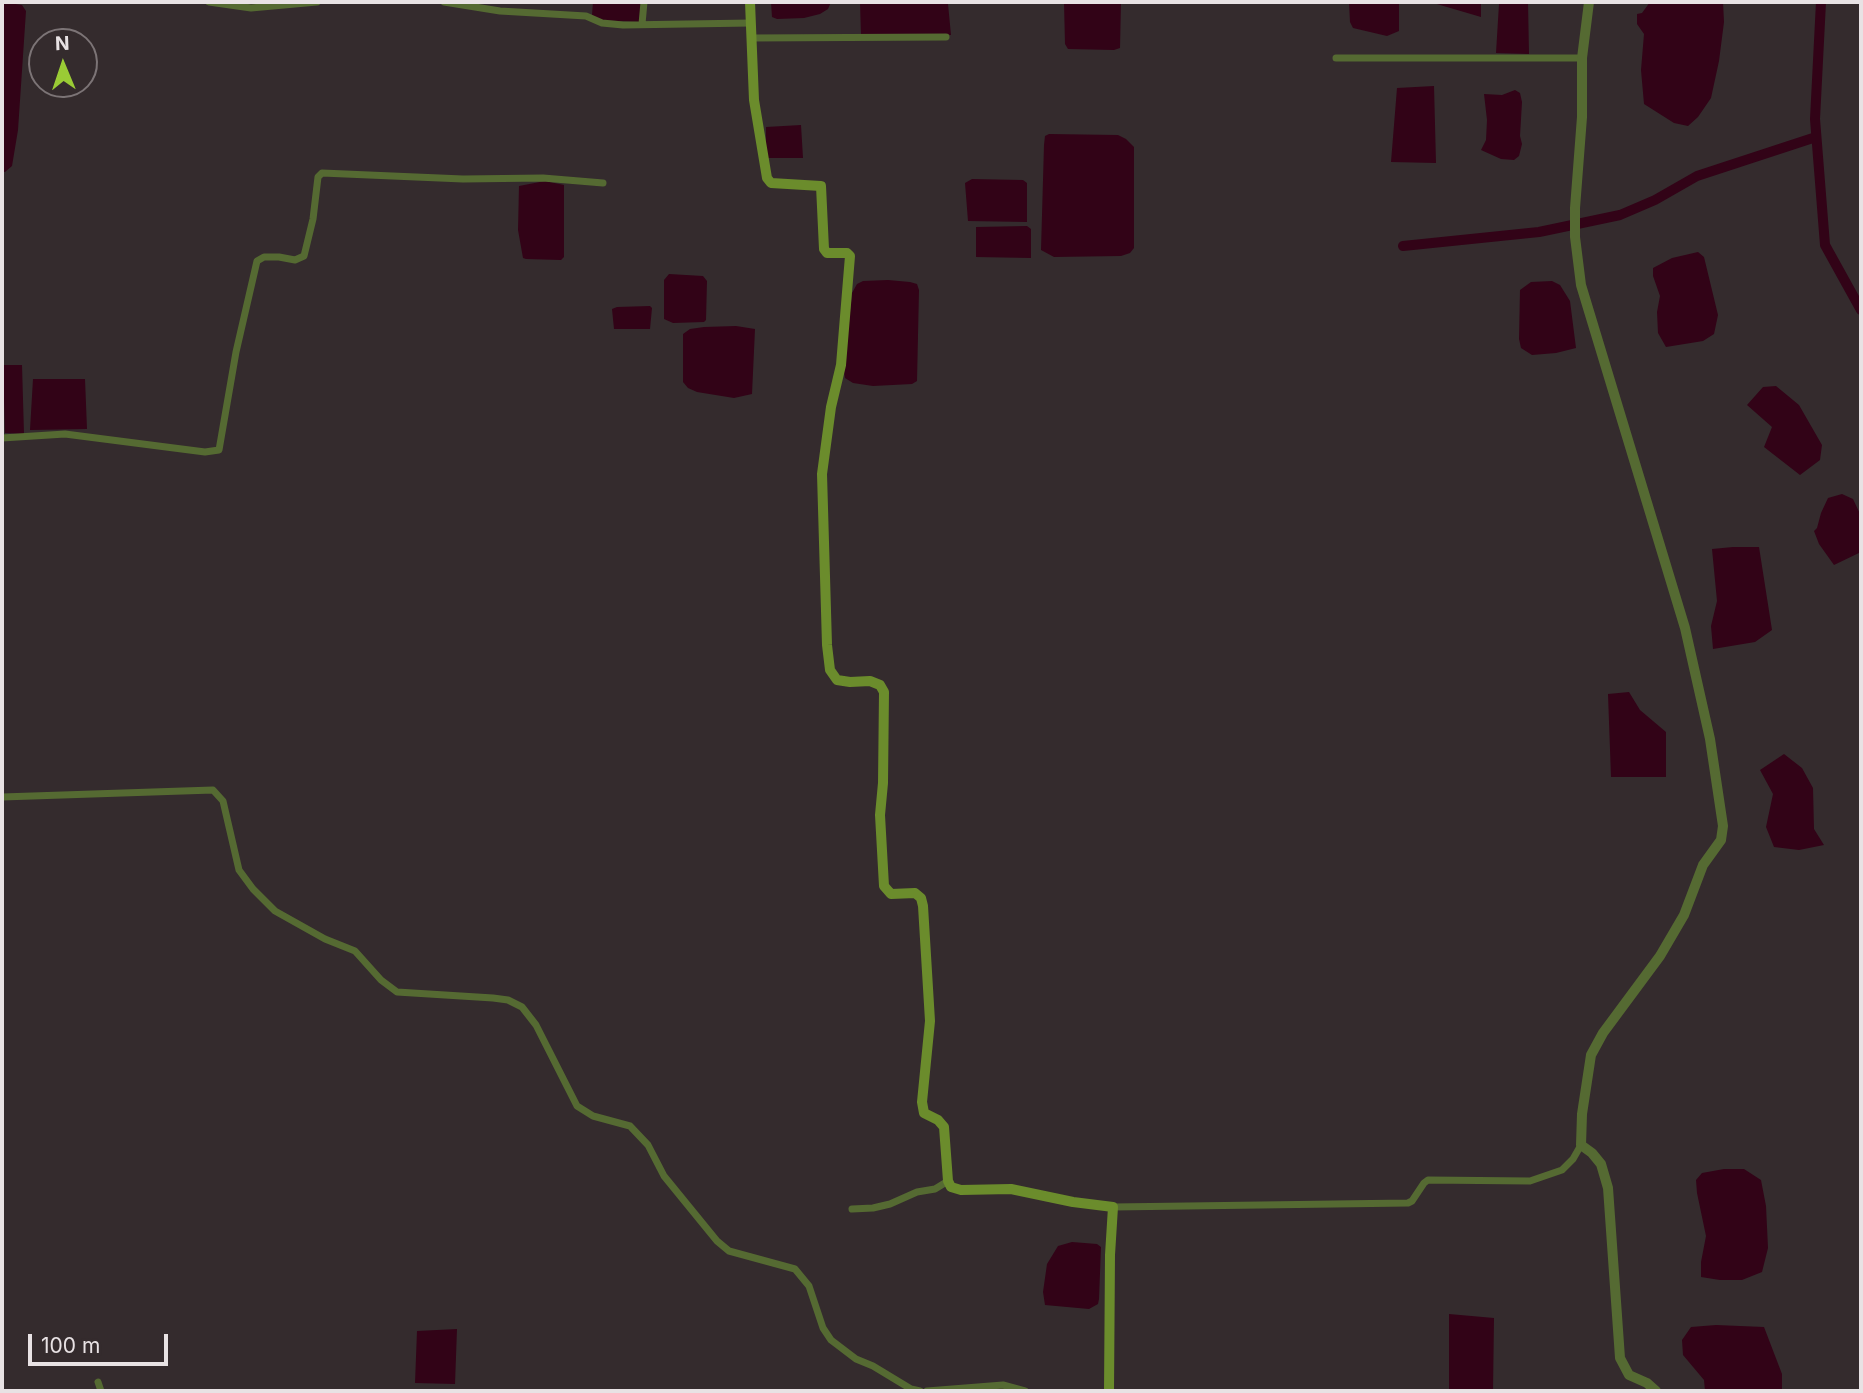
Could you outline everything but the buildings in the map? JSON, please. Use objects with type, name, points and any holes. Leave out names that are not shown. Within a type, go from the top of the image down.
[{"type":"main road","points":[[750,2],[754,100],[767,178],[771,183],[821,186],[824,249],[827,253],[847,253],[850,256],[841,365],[831,407],[822,474],[827,645],[830,670],[837,680],[870,681],[880,685],[884,692],[880,815],[884,886],[891,894],[915,893],[922,898],[930,1021],[922,1102],[924,1113],[938,1120],[944,1127],[947,1181],[951,1187],[1011,1189],[1113,1207],[1110,1236],[1109,1391]]},
{"type":"street","points":[[209,2],[251,8],[317,2]]},
{"type":"street","points":[[444,2],[500,11],[586,16],[602,23],[623,26],[751,23]]},
{"type":"street","points":[[642,24],[644,2]]},
{"type":"street","points":[[1113,1207],[1408,1203],[1428,1180],[1530,1181],[1562,1170],[1573,1160],[1581,1145],[1582,1114],[1591,1055],[1603,1033],[1660,956],[1684,915],[1703,865],[1721,840],[1723,826],[1710,738],[1685,628],[1581,285],[1575,237],[1575,208],[1582,117],[1583,58],[1589,2]]},
{"type":"street","points":[[751,38],[946,37]]},
{"type":"street","points":[[1336,58],[1583,58]]},
{"type":"street","points":[[2,438],[65,434],[205,452],[219,450],[236,352],[257,261],[264,257],[295,260],[304,256],[313,219],[318,177],[322,173],[463,179],[542,178],[603,183]]},
{"type":"street","points":[[2,797],[214,790],[223,800],[239,870],[275,911],[325,939],[355,951],[380,980],[397,992],[501,999],[522,1007],[536,1025],[577,1106],[593,1116],[630,1126],[648,1145],[664,1176],[717,1241],[729,1251],[795,1269],[809,1286],[823,1328],[831,1340],[856,1359],[911,1389],[920,1391]]},
{"type":"street","points":[[1581,1145],[1601,1164],[1608,1188],[1620,1358],[1629,1375],[1647,1383],[1656,1391]]},
{"type":"street","points":[[852,1209],[890,1204],[917,1192],[934,1189],[947,1181]]},
{"type":"street","points":[[98,1382],[101,1391]]},
{"type":"street","points":[[927,1391],[1003,1385],[1025,1391]]},
{"type":"shaded area","points":[[2,2],[22,5],[26,11],[18,130],[12,166],[5,172],[2,172]]},
{"type":"shaded area","points":[[593,2],[642,2],[640,22],[597,20],[592,15]]},
{"type":"shaded area","points":[[771,2],[831,2],[828,9],[820,14],[804,18],[777,19],[772,17]]},
{"type":"shaded area","points":[[860,2],[948,4],[951,35],[861,35]]},
{"type":"shaded area","points":[[1064,2],[1121,2],[1120,48],[1068,49],[1065,44]]},
{"type":"shaded area","points":[[1349,2],[1399,2],[1399,31],[1387,36],[1353,28]]},
{"type":"shaded area","points":[[1430,2],[1481,2],[1481,17]]},
{"type":"shaded area","points":[[1528,2],[1529,54],[1496,53],[1499,4]]},
{"type":"shaded area","points":[[1650,2],[1723,2],[1724,22],[1711,98],[1688,126],[1674,123],[1644,104],[1641,70],[1644,34],[1637,24],[1637,14],[1642,13]]},
{"type":"shaded area","points":[[1434,86],[1436,163],[1391,162],[1397,88]]},
{"type":"shaded area","points":[[1515,90],[1520,93],[1522,102],[1522,144],[1519,156],[1514,160],[1501,159],[1481,150],[1486,140],[1484,94],[1502,95]]},
{"type":"shaded area","points":[[801,125],[803,158],[766,158],[766,127]]},
{"type":"shaded area","points":[[1118,135],[1134,147],[1134,248],[1130,253],[1121,256],[1054,257],[1041,250],[1044,145],[1045,136]]},
{"type":"shaded area","points":[[972,179],[1023,180],[1027,183],[1027,222],[968,221],[965,183]]},
{"type":"shaded area","points":[[545,181],[564,185],[564,257],[561,260],[523,258],[518,230],[519,186]]},
{"type":"shaded area","points":[[1027,226],[1031,229],[1031,258],[976,257],[976,227]]},
{"type":"shaded area","points":[[1698,252],[1704,257],[1718,315],[1714,334],[1703,341],[1666,347],[1658,333],[1657,312],[1660,296],[1653,268],[1672,258]]},
{"type":"shaded area","points":[[669,274],[703,276],[707,281],[704,322],[673,323],[664,319],[664,280]]},
{"type":"shaded area","points":[[888,280],[917,284],[919,290],[917,381],[912,384],[873,386],[853,383],[845,378],[844,372],[852,293],[857,284],[863,281]]},
{"type":"shaded area","points":[[1552,281],[1560,285],[1570,301],[1576,348],[1532,355],[1521,348],[1519,339],[1520,290],[1531,282]]},
{"type":"shaded area","points":[[650,306],[650,329],[614,329],[612,309]]},
{"type":"shaded area","points":[[736,326],[755,329],[752,394],[734,398],[688,388],[683,382],[683,334],[690,329]]},
{"type":"shaded area","points":[[3,365],[22,365],[24,434],[5,433]]},
{"type":"shaded area","points":[[33,379],[85,379],[87,429],[30,430]]},
{"type":"shaded area","points":[[1776,386],[1799,405],[1822,445],[1820,460],[1800,475],[1764,447],[1772,427],[1747,405],[1763,387]]},
{"type":"shaded area","points":[[1842,494],[1853,499],[1861,516],[1861,552],[1834,565],[1819,544],[1814,531],[1828,498]]},
{"type":"shaded area","points":[[1759,547],[1772,630],[1755,642],[1713,649],[1711,626],[1717,601],[1712,549]]},
{"type":"shaded area","points":[[1629,692],[1640,710],[1666,732],[1666,777],[1611,777],[1608,694]]},
{"type":"shaded area","points":[[1784,754],[1802,768],[1813,788],[1814,829],[1824,845],[1799,850],[1774,847],[1766,827],[1773,794],[1760,770]]},
{"type":"shaded area","points":[[1744,1169],[1761,1180],[1766,1206],[1768,1248],[1762,1272],[1742,1280],[1701,1277],[1706,1236],[1696,1180],[1702,1173]]},
{"type":"shaded area","points":[[1072,1242],[1097,1244],[1101,1247],[1099,1299],[1098,1304],[1089,1309],[1045,1305],[1043,1292],[1047,1264],[1058,1246]]},
{"type":"shaded area","points":[[1449,1314],[1494,1318],[1493,1391],[1449,1391]]},
{"type":"shaded area","points":[[1691,1327],[1764,1327],[1782,1374],[1782,1391],[1705,1391],[1704,1380],[1683,1355],[1682,1340]]},
{"type":"shaded area","points":[[457,1329],[455,1384],[415,1383],[417,1331]]},
{"type":"waterway","points":[[1821,2],[1815,119],[1825,245],[1861,310]]},
{"type":"waterway","points":[[1403,246],[1539,232],[1620,215],[1655,200],[1697,176],[1816,137]]}]
